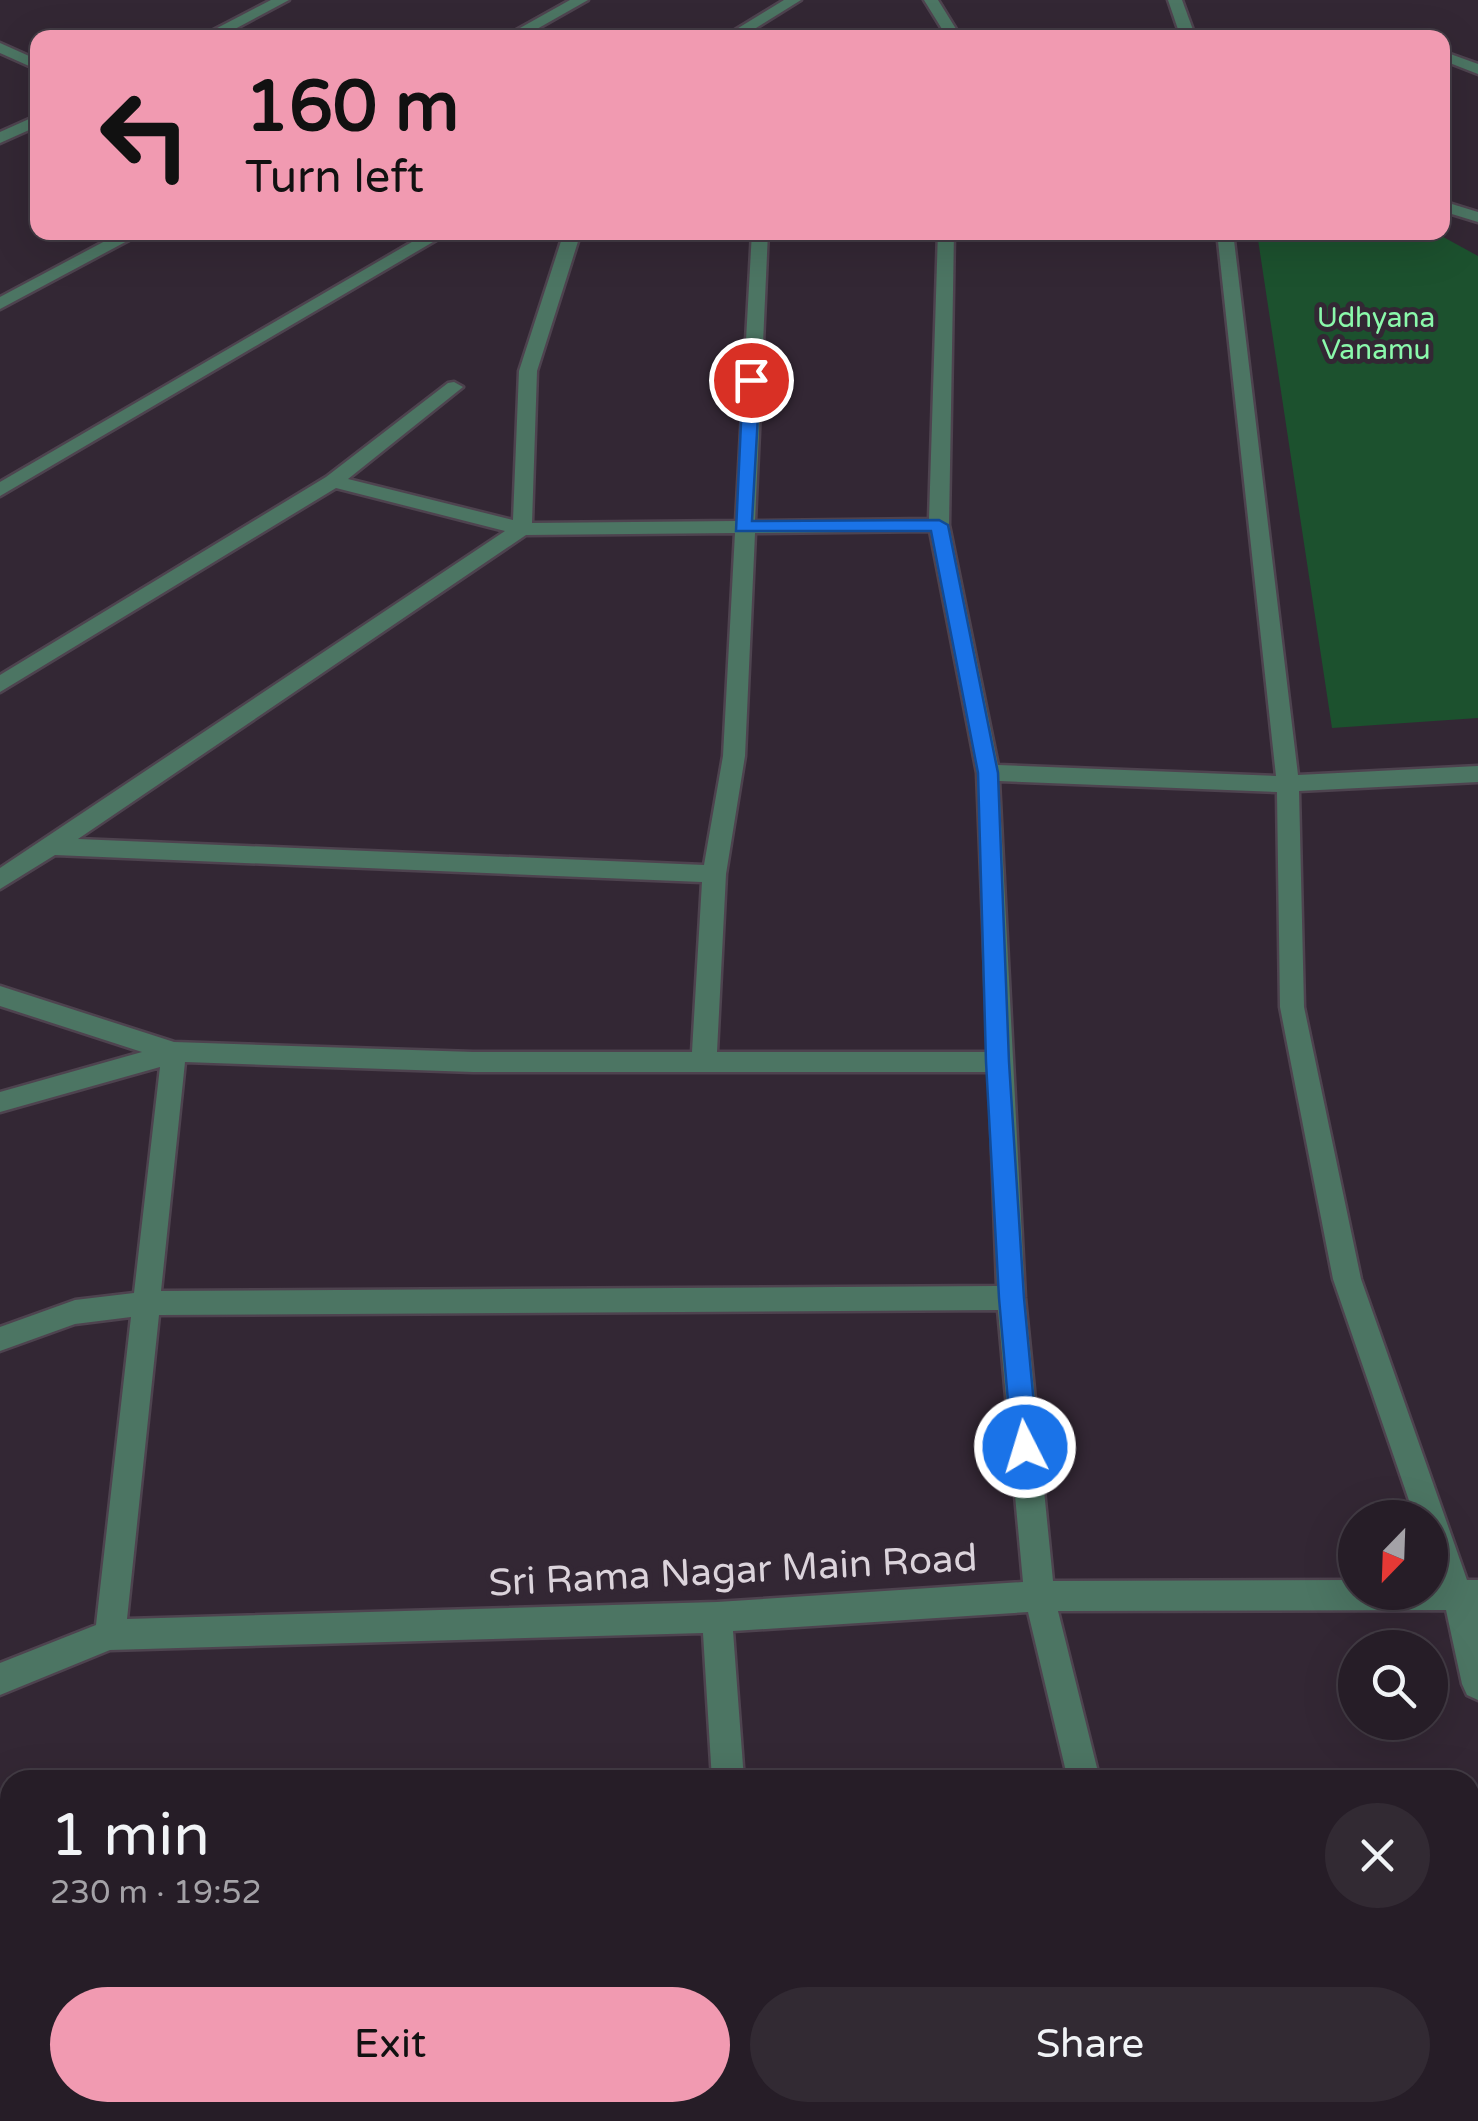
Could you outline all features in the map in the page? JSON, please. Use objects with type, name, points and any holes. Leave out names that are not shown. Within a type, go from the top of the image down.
[{"type":"street","points":[[246,0],[265,8]]},
{"type":"street","points":[[222,30],[282,0]]},
{"type":"street","points":[[524,30],[580,0]]},
{"type":"street","points":[[743,30],[794,0]]},
{"type":"street","points":[[931,0],[948,30]]},
{"type":"street","points":[[1175,0],[1187,30]]},
{"type":"street","points":[[771,30],[772,14]]},
{"type":"street","points":[[0,47],[30,62]]},
{"type":"street","points":[[1450,58],[1478,69]]},
{"type":"street","points":[[0,138],[30,124]]},
{"type":"street","points":[[1450,208],[1478,217]]},
{"type":"street","points":[[0,304],[121,240]]},
{"type":"street","points":[[0,490],[428,240]]},
{"type":"street","points":[[522,529],[528,370],[570,240]]},
{"type":"street","points":[[704,1060],[714,874],[734,756],[760,240]]},
{"type":"street","points":[[946,240],[939,525],[988,773],[998,1062],[1012,1298],[1039,1596],[1082,1770]]},
{"type":"street","points":[[1226,240],[1288,784],[1292,1006],[1347,1279],[1468,1596],[1478,1684]]},
{"type":"street","points":[[0,685],[332,482],[454,387]]},
{"type":"street","points":[[332,482],[522,529],[939,525]]},
{"type":"street","points":[[0,880],[522,529]]},
{"type":"street","points":[[988,773],[1288,784],[1478,774]]},
{"type":"street","points":[[52,846],[714,874]]},
{"type":"street","points":[[0,996],[174,1052],[473,1062],[998,1062]]},
{"type":"street","points":[[0,1102],[174,1052]]},
{"type":"street","points":[[110,1635],[174,1052]]},
{"type":"street","points":[[0,1340],[75,1312],[148,1303],[1012,1298]]},
{"type":"street","name":"Sri Rama Nagar Main Road","points":[[0,1679],[110,1635],[717,1617],[1039,1596],[1468,1596]]},
{"type":"street","points":[[717,1617],[727,1770]]},
{"type":"green space","name":"Udhyana Vanamu","points":[[1258,240],[1449,240],[1478,256],[1478,718],[1332,728]]},
{"type":"route","points":[[751,380],[743,526],[939,525],[988,773],[998,1062],[1025,1447]]}]
